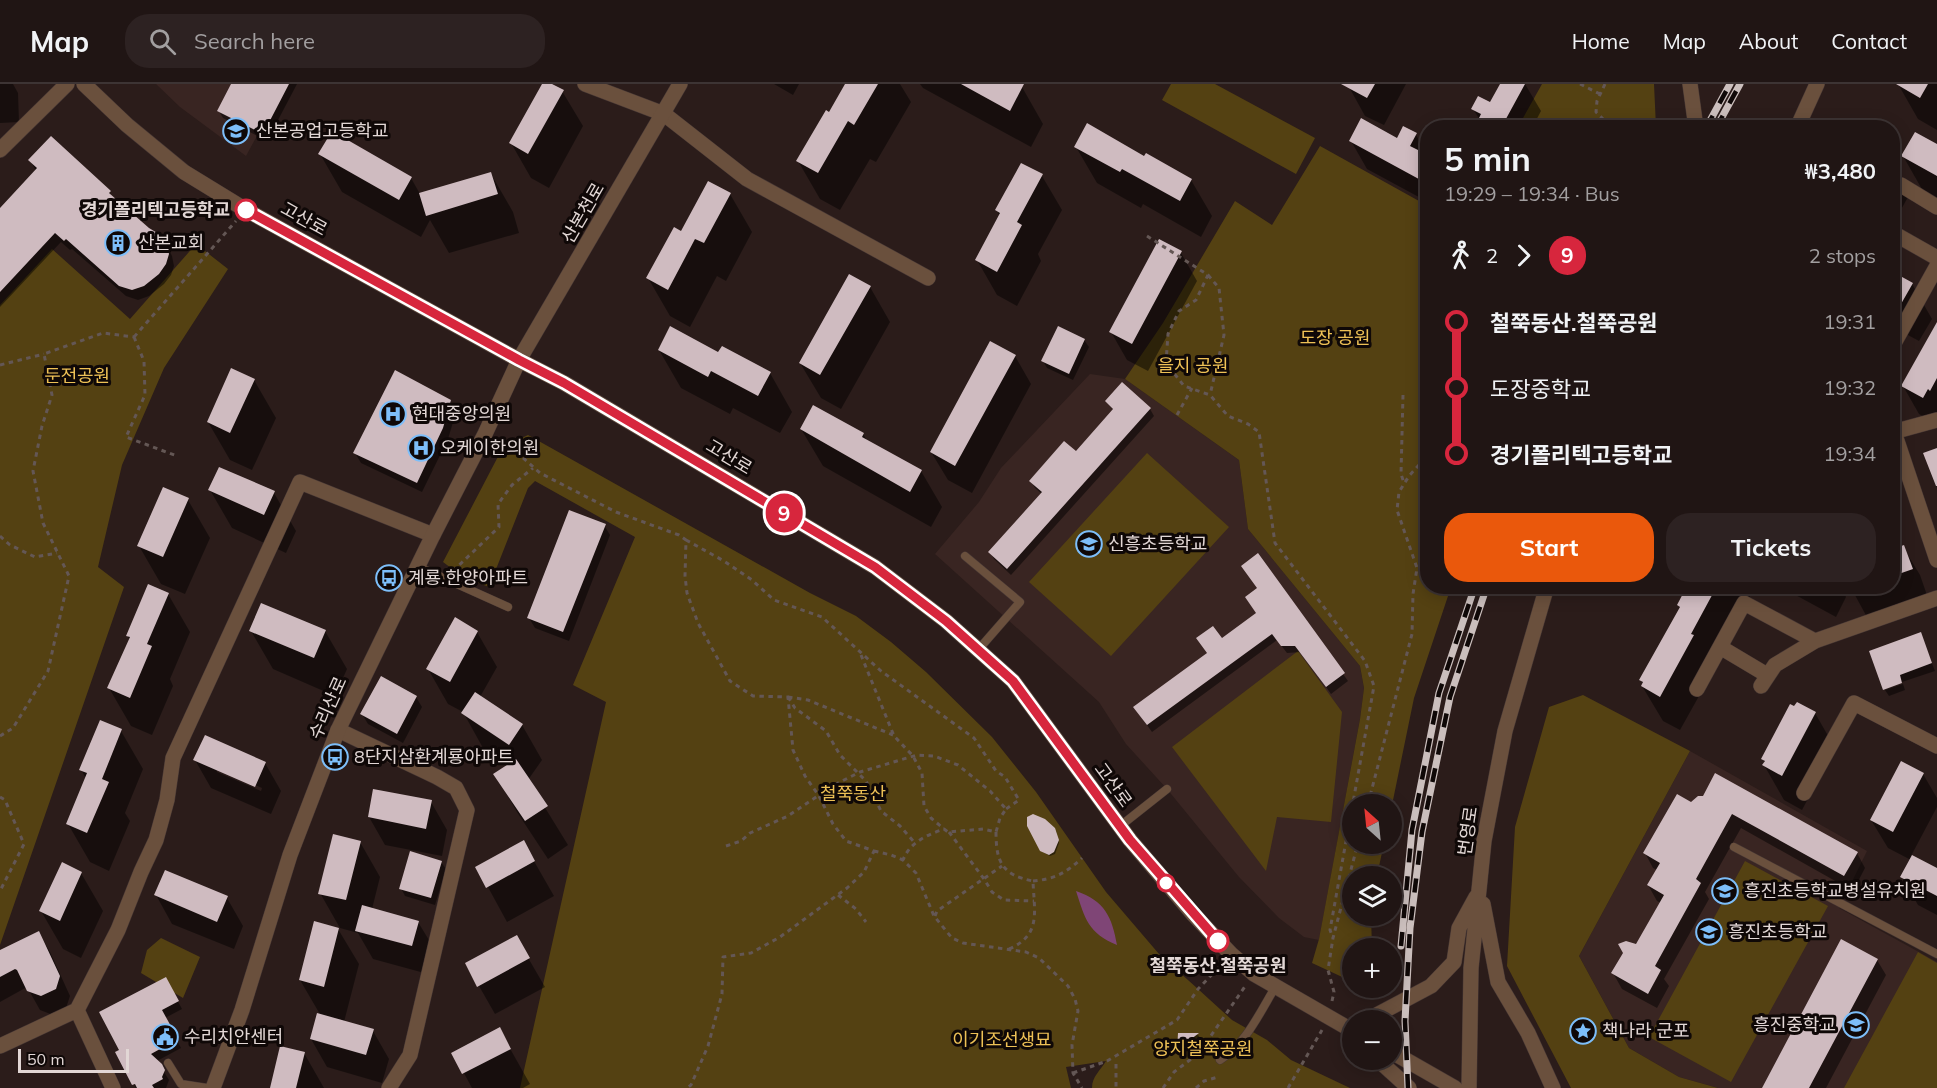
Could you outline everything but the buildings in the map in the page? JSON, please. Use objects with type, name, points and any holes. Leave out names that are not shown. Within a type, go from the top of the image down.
[{"type":"street","points":[[0,150],[67,84]]},
{"type":"street","name":"고산로","points":[[84,84],[127,125],[184,172],[246,210],[564,383],[875,567],[946,621],[1013,681],[1119,827],[1193,914],[1231,954],[1254,974],[1342,1024]]},
{"type":"street","points":[[585,84],[664,114],[747,179],[928,278]]},
{"type":"street","name":"산본천로","points":[[519,360],[680,84]]},
{"type":"street","points":[[1690,84],[1695,120]]},
{"type":"street","points":[[1801,120],[1817,84]]},
{"type":"street","points":[[1901,185],[1937,207]]},
{"type":"street","points":[[1900,237],[1937,258]]},
{"type":"street","points":[[1900,332],[1937,266]]},
{"type":"street","name":"수리산로","points":[[213,1088],[242,1010],[290,855],[338,729],[417,566],[485,434],[519,360]]},
{"type":"street","points":[[1900,429],[1937,420]]},
{"type":"street","points":[[1900,452],[1937,560]]},
{"type":"street","points":[[0,1046],[77,1010],[118,930],[156,840],[167,800],[173,758],[300,482],[433,535]]},
{"type":"street","name":"번영로","points":[[1469,1088],[1471,968],[1484,841],[1505,731],[1544,594]]},
{"type":"street","points":[[1720,647],[1764,681],[1775,665],[1815,641],[1937,598]]},
{"type":"street","points":[[1697,689],[1744,603],[1815,641]]},
{"type":"street","points":[[1804,793],[1854,703],[1937,746]]},
{"type":"street","points":[[338,729],[456,788],[467,810],[410,1055],[389,1088]]},
{"type":"street","points":[[1386,1010],[1431,986],[1454,962],[1459,928],[1480,889]]},
{"type":"street","points":[[1480,889],[1498,982],[1528,1033],[1553,1088]]},
{"type":"street","points":[[77,1010],[113,1088]]},
{"type":"street","points":[[1402,1059],[1455,1088]]},
{"type":"street","points":[[1389,1070],[1409,1088]]},
{"type":"lane","points":[[965,556],[1020,602],[978,650]]},
{"type":"lane","points":[[417,566],[508,607]]},
{"type":"lane","points":[[1119,827],[1167,789]]},
{"type":"lane","points":[[1734,847],[1937,954]]},
{"type":"lane","points":[[1220,1060],[1240,1044],[1276,986]]},
{"type":"lane","points":[[168,1063],[181,1084],[207,1088]]},
{"type":"path","points":[[1580,84],[1600,94]]},
{"type":"path","points":[[1604,120],[1596,112],[1597,100],[1605,84]]},
{"type":"path","points":[[134,337],[246,210]]},
{"type":"path","points":[[1147,236],[1208,275],[1219,288],[1224,334],[1210,395]]},
{"type":"path","points":[[1208,275],[1196,300],[1179,311],[1168,334],[1166,363],[1184,386],[1210,395],[1228,416],[1248,424],[1259,432],[1275,543],[1365,661],[1374,686],[1330,930],[1333,938]]},
{"type":"path","points":[[0,364],[44,354],[103,333],[134,337]]},
{"type":"path","points":[[134,337],[144,361],[145,395],[126,437],[177,456]]},
{"type":"path","points":[[0,736],[13,728],[48,671],[69,576],[43,523],[33,471],[42,426],[52,395],[44,354]]},
{"type":"path","points":[[1177,415],[1192,388]]},
{"type":"path","points":[[1403,395],[1401,474],[1404,483]]},
{"type":"path","points":[[515,442],[521,456],[540,473],[616,512],[678,535],[724,561],[752,580],[774,600],[822,617],[899,686],[974,738],[996,771],[1005,777],[1019,800],[1006,809],[1000,818],[996,832],[996,850],[1002,866],[1016,877],[1033,881],[1050,880],[1070,870],[1082,858]]},
{"type":"path","points":[[1371,794],[1412,634],[1413,594],[1417,568],[1397,510],[1399,492],[1420,464]]},
{"type":"path","points":[[446,579],[499,527],[498,504],[512,485],[534,467]]},
{"type":"path","points":[[0,536],[9,545],[35,557],[57,553]]},
{"type":"path","points":[[687,540],[685,576],[687,593],[698,623],[730,681],[753,696],[808,700],[894,736]]},
{"type":"path","points":[[861,653],[894,736],[913,756],[922,773],[924,806],[931,819],[946,831],[992,892],[1004,900],[1034,901]]},
{"type":"path","points":[[788,697],[795,708],[826,731],[840,755],[860,772],[871,788],[881,811],[900,825],[915,843]]},
{"type":"path","points":[[788,697],[793,750],[805,776],[819,796],[833,824],[846,841],[903,860],[916,873],[934,916],[952,938],[963,944],[1009,948],[1026,952],[1039,958],[1068,986],[1078,1011],[1072,1046],[1073,1073],[1082,1088]]},
{"type":"path","points":[[726,846],[741,841],[750,833],[788,816],[834,784],[860,772],[913,756],[934,756],[958,765],[990,791],[1006,809]]},
{"type":"path","points":[[0,797],[5,800],[24,844],[0,891]]},
{"type":"path","points":[[903,860],[907,851],[915,843],[928,835],[946,831],[983,829],[996,832]]},
{"type":"path","points":[[687,1088],[691,1085],[708,1046],[722,994],[723,957],[751,953],[780,937],[838,895],[864,872],[874,852]]},
{"type":"path","points":[[1289,1087],[1329,1018],[1334,992],[1328,970],[1333,938],[1355,854]]},
{"type":"path","points":[[934,916],[937,911],[1002,866]]},
{"type":"path","points":[[1009,948],[1020,944],[1031,933],[1033,881]]},
{"type":"path","points":[[838,895],[856,909],[866,922]]},
{"type":"path","points":[[1073,1073],[1107,1061],[1177,1020],[1198,989],[1231,954]]},
{"type":"path","points":[[1163,1088],[1174,1072],[1198,1053],[1254,974]]},
{"type":"path","points":[[1116,1064],[1116,1088]]},
{"type":"path","points":[[1196,1088],[1218,1077]]},
{"type":"shaded area","name":"산본공업고등학교","points":[[156,84],[285,84],[246,156],[180,107]]},
{"type":"shaded area","points":[[1090,374],[1125,379],[1239,460],[1248,529],[1360,666],[1364,688],[1346,794],[1342,794],[1342,816],[1319,940],[1304,937],[1279,918],[1239,877],[1167,789],[1126,744],[1099,702],[935,554],[979,502],[1001,468]]},
{"type":"shaded area","name":"흥진초등학교","points":[[1690,751],[1867,851],[1839,908],[1937,962],[1937,1088],[1718,1088],[1679,1077],[1629,1048],[1579,956]]},
{"type":"shaded area","points":[[1076,891],[1094,900],[1106,911],[1113,926],[1117,945],[1100,935],[1089,924]]},
{"type":"green space","points":[[1171,84],[1215,84],[1315,138],[1296,174],[1162,100]]},
{"type":"green space","points":[[1542,84],[1654,84],[1656,120],[1522,120]]},
{"type":"green space","name":"도장 공원","points":[[1320,146],[1420,202],[1420,594],[1449,594],[1414,698],[1394,794],[1346,794],[1364,688],[1360,666],[1248,529],[1239,460],[1125,379],[1163,323],[1235,201],[1272,225]]},
{"type":"green space","name":"둔전공원","points":[[196,244],[228,269],[164,368],[122,465],[98,567],[124,587],[0,945],[0,305],[52,249],[130,319]]},
{"type":"green space","points":[[528,435],[810,593],[856,616],[891,642],[926,672],[992,737],[1036,792],[1106,892],[1159,954],[1232,1020],[1267,1040],[1291,1060],[1350,1088],[1092,1088],[1095,1077],[1106,1061],[1066,1067],[1071,1088],[520,1088],[606,702],[573,685],[635,537],[535,481],[528,488],[489,587],[463,577],[443,562],[503,447]]},
{"type":"green space","points":[[1147,453],[1229,527],[1111,656],[1029,582]]},
{"type":"green space","points":[[1298,651],[1342,712],[1331,822],[1277,817],[1266,871],[1172,747]]},
{"type":"green space","points":[[1583,695],[1690,751],[1579,956],[1629,1048],[1679,1077],[1718,1088],[1571,1088],[1507,966],[1515,827],[1549,707]]},
{"type":"green space","name":"도장 공원","points":[[1342,816],[1342,854],[1382,854],[1379,866],[1342,866],[1342,926],[1371,926],[1372,938],[1342,938],[1342,977],[1312,963],[1319,939]]},
{"type":"green space","points":[[1745,861],[1828,906],[1731,1082],[1649,1037]]},
{"type":"green space","points":[[161,938],[200,957],[183,998],[141,973],[147,950]]},
{"type":"green space","points":[[1918,952],[1937,963],[1937,1088],[1844,1088]]},
{"type":"railway","points":[[1710,120],[1730,84]]},
{"type":"railway","points":[[1720,120],[1740,84]]},
{"type":"railway","points":[[1402,938],[1412,830],[1439,693],[1472,594]]},
{"type":"railway","points":[[1408,1088],[1405,1021],[1410,928],[1422,832],[1450,697],[1484,594]]},
{"type":"bus line","name":"9","points":[[246,210],[564,383],[875,567],[946,621],[1013,681],[1130,840],[1218,941]]},
{"type":"place","name":"산본공업고등학교","points":[[236,131]]},
{"type":"place","name":"경기폴리텍고등학교","points":[[246,210]]},
{"type":"place","name":"산본교회","points":[[118,243]]},
{"type":"place","name":"현대중앙의원","points":[[393,414]]},
{"type":"place","name":"오케이한의원","points":[[421,448]]},
{"type":"place","name":"신흥초등학교","points":[[1089,544]]},
{"type":"place","name":"계룡.한양아파트","points":[[389,578]]},
{"type":"place","name":"8단지삼환계룡아파트","points":[[335,757]]},
{"type":"place","name":"흥진초등학교병설유치원","points":[[1725,891]]},
{"type":"place","name":"흥진초등학교","points":[[1709,932]]},
{"type":"place","name":"철쭉동산.철쭉공원","points":[[1218,941]]},
{"type":"place","name":"흥진중학교","points":[[1856,1025]]},
{"type":"place","name":"책나라 군포","points":[[1583,1031]]},
{"type":"place","name":"수리치안센터","points":[[165,1037]]},
{"type":"park label","name":"을지 공원","points":[[1193,366]]},
{"type":"park label","name":"철쭉동산","points":[[853,794]]},
{"type":"park label","name":"이기조선생묘","points":[[1002,1040]]},
{"type":"park label","name":"양지철쭉공원","points":[[1203,1049]]}]
